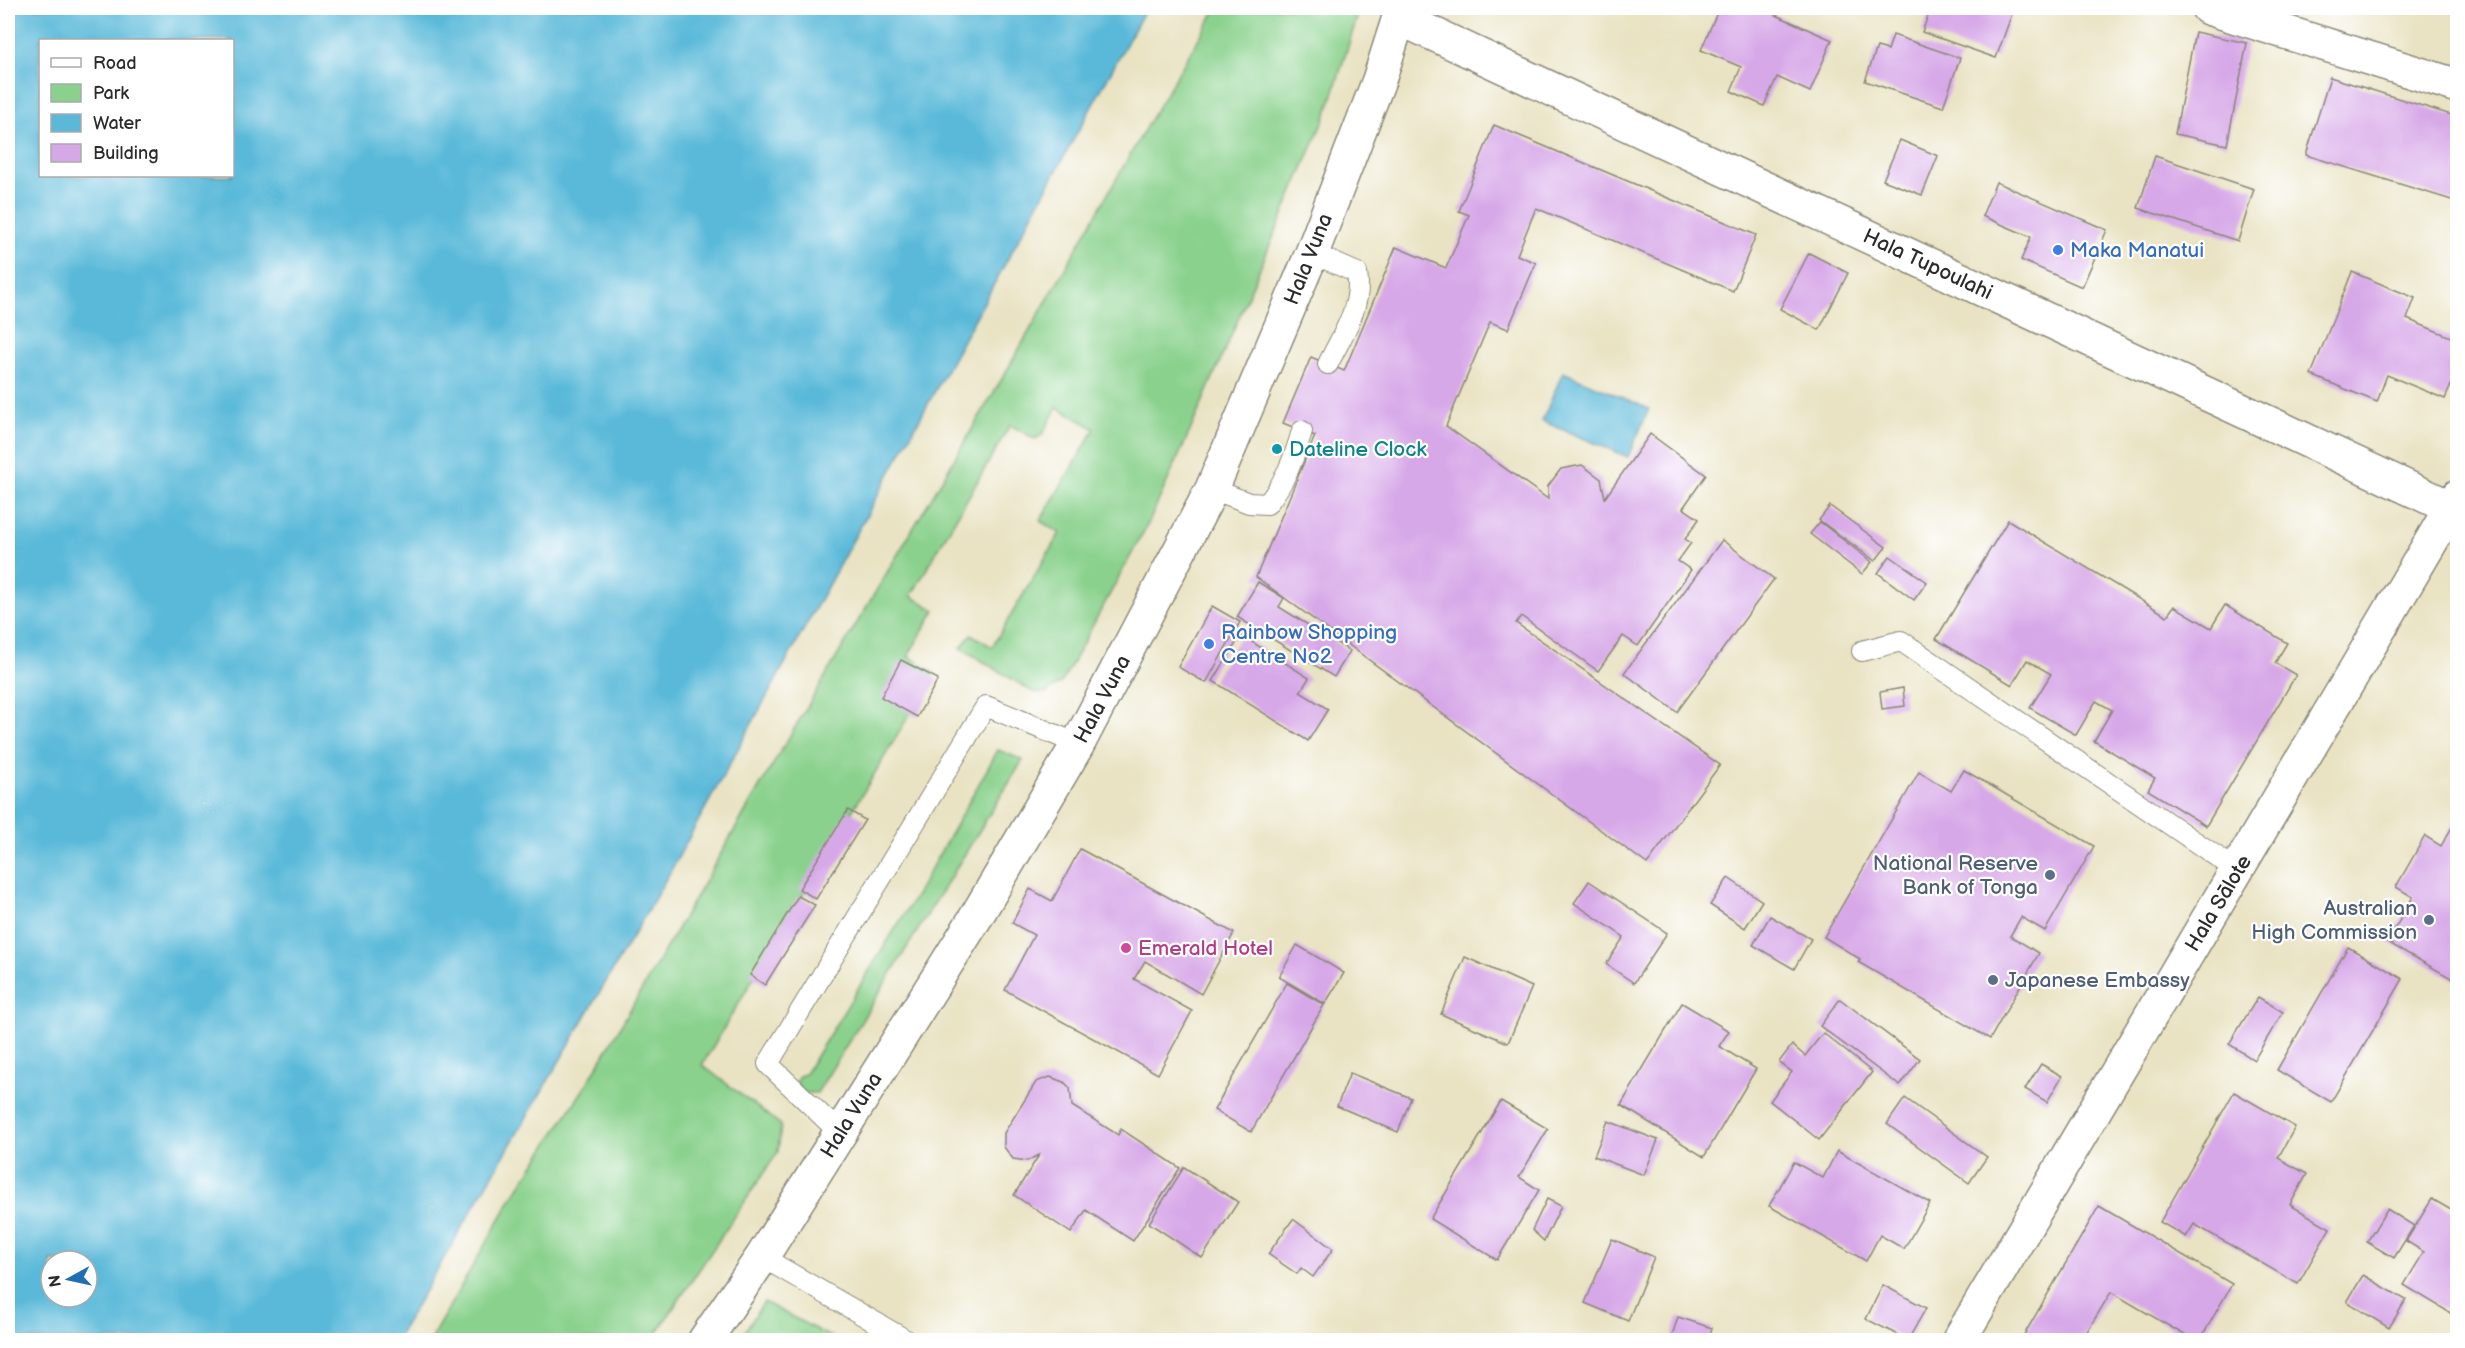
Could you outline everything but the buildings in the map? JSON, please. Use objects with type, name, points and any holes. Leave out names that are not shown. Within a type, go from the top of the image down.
[{"type":"main road","points":[[2208,8],[2457,86]]},
{"type":"main road","name":"Hala Vuna","points":[[705,1341],[762,1257],[976,917],[1078,744],[1212,489],[1312,253],[1379,80],[1400,13]]},
{"type":"main road","name":"Hala Tupoulahi","points":[[1400,13],[2456,505]]},
{"type":"main road","name":"Hala Sālote","points":[[1959,1341],[2456,505]]},
{"type":"lane","points":[[1312,253],[1357,273],[1359,285],[1355,309],[1328,364]]},
{"type":"lane","points":[[1212,489],[1249,503],[1268,504],[1282,485],[1294,458],[1302,431]]},
{"type":"lane","points":[[1862,651],[1901,641],[2238,871]]},
{"type":"lane","points":[[840,1133],[768,1064],[986,706],[1078,744]]},
{"type":"lane","points":[[762,1257],[906,1341]]},
{"type":"green space","points":[[1217,8],[1360,8],[1328,110],[1190,431],[1149,522],[1062,682],[1046,693],[1033,692],[961,648],[971,634],[992,647],[1060,533],[1040,521],[1095,429],[1057,407],[1042,435],[1035,439],[1010,425],[911,596],[935,610],[908,656],[934,673],[702,1065],[781,1125],[778,1152],[652,1340],[430,1340],[512,1198],[587,1084],[759,788],[1006,372]]},
{"type":"green space","points":[[998,750],[1023,760],[817,1093],[804,1093],[796,1083],[799,1076],[805,1074],[915,897]]},
{"type":"green space","points":[[764,1302],[836,1340],[739,1340]]},
{"type":"water","points":[[8,8],[1146,8],[668,876],[396,1340],[8,1340]]},
{"type":"water","points":[[1563,372],[1649,409],[1628,457],[1542,421]]},
{"type":"place","name":"Maka Manatui","points":[[2058,250]]},
{"type":"place","name":"Dateline Clock","points":[[1277,449]]},
{"type":"place","name":"Rainbow Shopping Centre No2","points":[[1209,644]]},
{"type":"place","name":"National Reserve Bank of Tonga","points":[[2050,875]]},
{"type":"place","name":"Australian High Commission","points":[[2429,920]]},
{"type":"place","name":"Emerald Hotel","points":[[1126,948]]},
{"type":"place","name":"Japanese Embassy","points":[[1993,980]]}]
